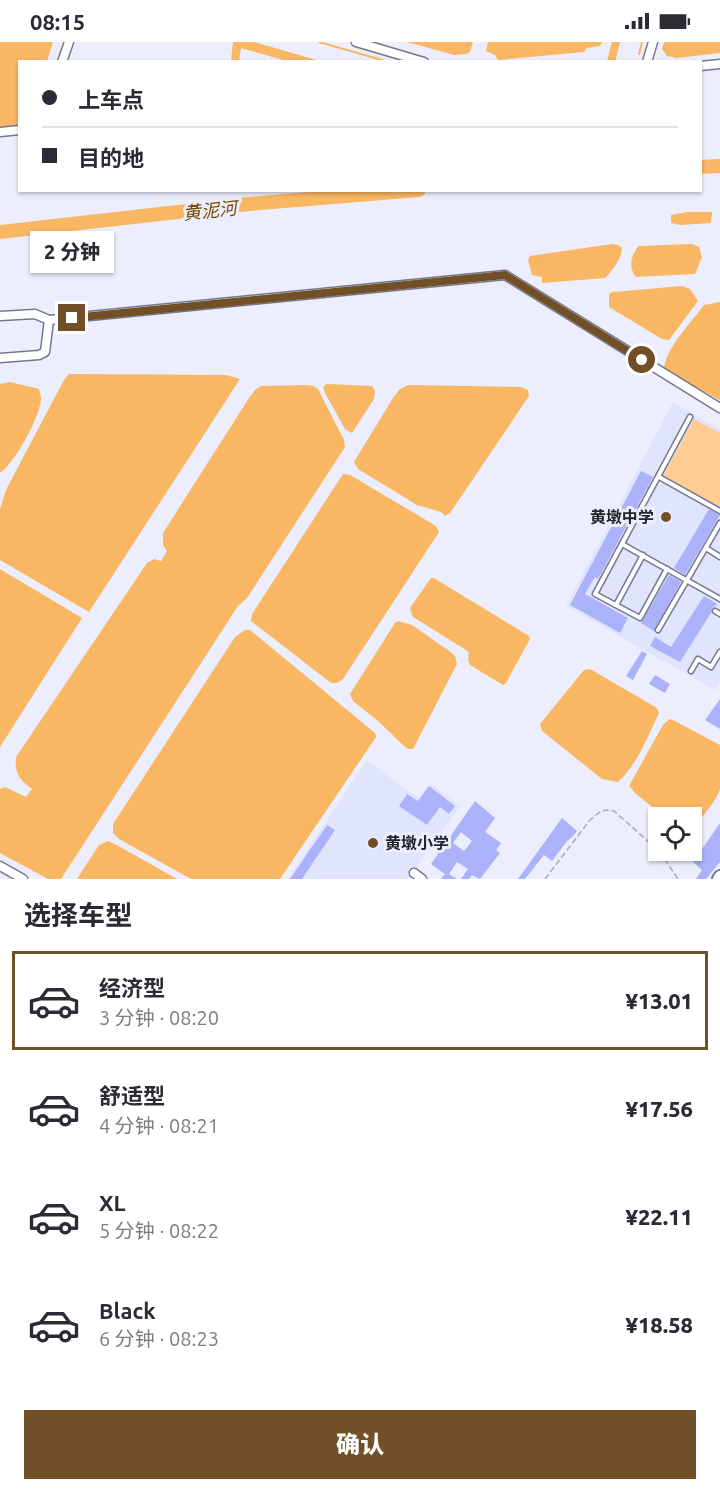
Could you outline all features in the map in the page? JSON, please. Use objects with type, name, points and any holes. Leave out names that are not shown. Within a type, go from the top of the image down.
[{"type":"street","points":[[63,60],[69,42]]},
{"type":"street","points":[[356,42],[417,60]]},
{"type":"street","points":[[648,60],[653,42]]},
{"type":"street","points":[[702,66],[720,64]]},
{"type":"street","points":[[0,132],[18,130]]},
{"type":"street","points":[[0,316],[35,314],[49,320],[505,275],[720,408]]},
{"type":"street","points":[[0,358],[39,355],[45,352],[49,320]]},
{"type":"street","points":[[0,866],[23,879]]},
{"type":"lane","points":[[667,569],[640,618],[595,594],[690,417]]},
{"type":"lane","points":[[659,477],[720,511]]},
{"type":"lane","points":[[658,630],[720,523]]},
{"type":"lane","points":[[622,544],[720,599]]},
{"type":"lane","points":[[706,548],[720,557]]},
{"type":"lane","points":[[615,605],[643,555]]},
{"type":"lane","points":[[715,611],[720,614]]},
{"type":"lane","points":[[691,671],[698,660],[711,667],[720,652]]},
{"type":"path","points":[[544,879],[590,820],[605,810],[614,811],[659,851],[678,879]]},
{"type":"shaded area","points":[[0,42],[53,42],[47,60],[18,60],[18,127],[0,128]]},
{"type":"shaded area","points":[[233,42],[254,42],[317,60],[283,60],[241,48],[239,60],[231,60]]},
{"type":"shaded area","points":[[407,42],[473,42],[470,52],[454,55]]},
{"type":"shaded area","points":[[488,42],[602,42],[600,46],[587,48],[584,52],[498,60],[495,55],[486,51]]},
{"type":"shaded area","points":[[664,42],[720,42],[720,53],[677,58],[667,56],[662,49]]},
{"type":"shaded area","points":[[687,212],[712,212],[711,223],[680,225],[671,223],[671,215]]},
{"type":"shaded area","points":[[612,244],[622,248],[622,252],[605,278],[542,283],[542,277],[532,275],[528,260],[530,256]]},
{"type":"shaded area","points":[[692,244],[699,247],[702,257],[695,274],[636,277],[632,269],[634,253],[639,246]]},
{"type":"shaded area","points":[[682,286],[690,289],[698,301],[669,340],[662,339],[609,307],[609,294],[613,292]]},
{"type":"shaded area","points":[[720,302],[720,400],[664,370],[674,344],[704,305]]},
{"type":"shaded area","points":[[69,374],[226,375],[240,379],[89,612],[0,560],[0,509],[6,490]]},
{"type":"shaded area","points":[[10,382],[39,389],[41,398],[37,416],[26,439],[0,473],[0,384]]},
{"type":"shaded area","points":[[327,384],[372,386],[375,391],[374,399],[352,433],[345,429],[325,393],[323,387]]},
{"type":"shaded area","points":[[307,385],[318,389],[344,440],[345,447],[247,598],[238,606],[61,879],[48,879],[0,853],[0,789],[5,787],[26,797],[32,789],[19,776],[16,757],[147,563],[154,559],[161,561],[167,551],[163,545],[163,533],[249,398],[261,386]]},
{"type":"shaded area","points":[[408,385],[520,387],[528,390],[529,396],[450,513],[445,516],[441,512],[417,505],[358,469],[354,462],[393,398],[399,390]]},
{"type":"shaded area","name":"黄墩中学","points":[[673,402],[720,429],[720,681],[715,690],[566,606]]},
{"type":"shaded area","points":[[694,419],[720,433],[720,507],[663,476]]},
{"type":"shaded area","points":[[343,474],[350,475],[436,526],[439,532],[343,679],[337,683],[331,683],[251,621],[252,614]]},
{"type":"shaded area","points":[[0,569],[82,618],[0,747]]},
{"type":"shaded area","points":[[431,578],[529,636],[530,639],[506,683],[503,685],[470,665],[469,653],[466,650],[413,617],[410,608]]},
{"type":"shaded area","points":[[398,621],[412,625],[452,653],[457,664],[413,749],[408,749],[403,745],[353,701],[350,694]]},
{"type":"shaded area","points":[[245,630],[250,630],[375,733],[376,737],[280,879],[191,879],[119,839],[113,833],[113,824],[235,637]]},
{"type":"shaded area","points":[[590,669],[657,708],[659,713],[636,759],[618,782],[602,779],[542,731],[540,724],[584,670]]},
{"type":"shaded area","points":[[669,719],[673,720],[720,745],[719,793],[702,817],[702,807],[652,807],[629,786],[663,725]]},
{"type":"shaded area","name":"黄墩小学","points":[[367,761],[419,798],[430,783],[460,806],[408,879],[288,879]]},
{"type":"shaded area","points":[[108,841],[177,879],[77,879],[99,845]]},
{"type":"building","points":[[641,471],[653,477],[598,579],[595,577],[585,594],[628,618],[620,633],[570,605]]},
{"type":"building","points":[[709,509],[720,515],[685,575],[674,568]]},
{"type":"building","points":[[669,575],[681,582],[654,631],[641,623]]},
{"type":"building","points":[[704,596],[717,604],[712,608],[680,662],[650,646],[655,637],[671,647]]},
{"type":"building","points":[[642,651],[647,654],[633,680],[626,676]]},
{"type":"building","points":[[655,675],[670,684],[665,693],[649,684]]},
{"type":"building","points":[[720,699],[720,729],[705,720]]},
{"type":"building","points":[[429,786],[455,806],[449,814],[440,807],[427,825],[399,806],[407,794],[418,801]]},
{"type":"building","points":[[475,801],[495,818],[485,832],[501,843],[496,850],[500,853],[480,879],[472,875],[469,879],[461,879],[468,869],[457,862],[449,874],[457,879],[441,879],[445,874],[431,864]],"holes":[[[461,832],[472,841],[464,851],[453,843]]]},
{"type":"building","points":[[562,818],[577,831],[552,861],[544,855],[525,879],[518,879]]},
{"type":"building","points":[[720,823],[720,862],[706,879],[696,879],[702,870],[693,862],[702,861],[702,849]]},
{"type":"building","points":[[327,825],[335,830],[302,879],[290,879]]},
{"type":"waterway","points":[[319,42],[382,60]]},
{"type":"waterway","points":[[612,60],[616,42]]},
{"type":"waterway","points":[[639,54],[642,42]]},
{"type":"waterway","name":"黄泥河","points":[[702,167],[720,166]]},
{"type":"waterway","name":"黄泥河","points":[[0,232],[249,204],[395,192]]},
{"type":"place","name":"黄墩中学","points":[[666,517]]},
{"type":"place","name":"黄墩小学","points":[[373,843]]},
{"type":"route","points":[[72,318],[505,275],[642,360]]}]
